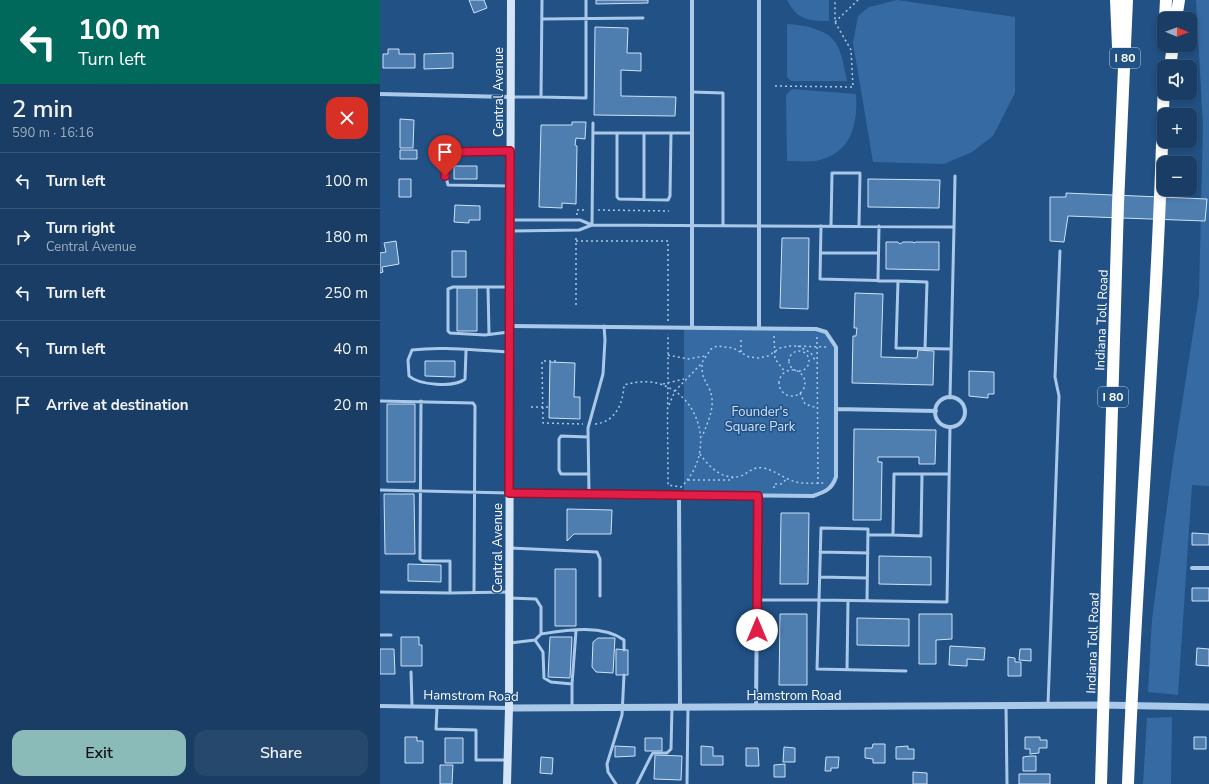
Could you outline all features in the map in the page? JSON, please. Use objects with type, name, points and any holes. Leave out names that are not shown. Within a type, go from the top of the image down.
[{"type":"highway","points":[[1116,0],[1122,116]]},
{"type":"highway","name":"Indiana Toll Road","points":[[1101,784],[1127,0]]},
{"type":"highway","points":[[1165,12],[1166,0]]},
{"type":"highway","points":[[1177,12],[1179,0]]},
{"type":"highway","points":[[1128,784],[1132,678],[1160,206],[1162,148]]},
{"type":"main road","name":"Central Avenue","points":[[507,784],[510,548],[511,0]]},
{"type":"street","points":[[692,0],[692,328]]},
{"type":"street","points":[[759,0],[760,328]]},
{"type":"street","points":[[380,94],[510,96]]},
{"type":"street","points":[[509,493],[589,495],[818,495],[826,492],[834,483],[836,477],[836,348],[826,332],[816,329],[604,326],[510,329]]},
{"type":"street","points":[[950,398],[955,398],[962,404],[965,412],[964,417],[959,424],[950,427],[938,421],[936,412],[939,404],[950,398]]},
{"type":"street","points":[[836,409],[936,412]]},
{"type":"street","points":[[680,495],[680,707]]},
{"type":"street","points":[[756,707],[758,496]]},
{"type":"street","points":[[1192,568],[1209,568]]},
{"type":"street","name":"Hamstrom Road","points":[[380,706],[509,708],[1006,705],[1209,707]]},
{"type":"lane","points":[[541,97],[542,0]]},
{"type":"lane","points":[[510,96],[586,98],[586,0]]},
{"type":"lane","points":[[542,19],[642,18]]},
{"type":"lane","points":[[692,92],[723,93],[723,225]]},
{"type":"lane","points":[[592,225],[593,123]]},
{"type":"lane","points":[[593,133],[692,133]]},
{"type":"lane","points":[[617,133],[617,197],[619,199],[668,200],[670,196],[671,133]]},
{"type":"lane","points":[[644,133],[644,199]]},
{"type":"lane","points":[[510,151],[451,152],[446,161],[445,176],[448,185],[510,186]]},
{"type":"lane","points":[[832,226],[832,173],[860,173],[859,226]]},
{"type":"lane","points":[[950,398],[956,176]]},
{"type":"lane","points":[[510,220],[576,220],[592,225],[954,227]]},
{"type":"lane","points":[[510,231],[576,230],[592,225]]},
{"type":"lane","points":[[821,226],[820,279],[927,282],[925,349]]},
{"type":"lane","points":[[878,281],[879,226]]},
{"type":"lane","points":[[1048,705],[1059,396],[1055,376],[1060,251]]},
{"type":"lane","points":[[821,253],[878,253]]},
{"type":"lane","points":[[898,281],[896,348],[951,349]]},
{"type":"lane","points":[[510,287],[453,287],[448,289],[448,331],[450,333],[489,334],[510,329]]},
{"type":"lane","points":[[488,287],[489,334]]},
{"type":"lane","points":[[589,495],[589,424],[605,361],[604,326]]},
{"type":"lane","points":[[466,351],[464,379],[460,383],[426,384],[413,380],[409,376],[408,360],[412,350],[466,351],[510,352]]},
{"type":"lane","points":[[380,401],[473,403],[475,406],[474,592]]},
{"type":"lane","points":[[421,401],[420,559],[423,561],[450,561],[450,593]]},
{"type":"lane","points":[[757,600],[947,602],[950,427]]},
{"type":"lane","points":[[588,437],[561,436],[559,439],[559,470],[561,474],[588,474]]},
{"type":"lane","points":[[893,536],[894,474],[949,474]]},
{"type":"lane","points":[[868,535],[921,536],[922,474]]},
{"type":"lane","points":[[380,490],[509,493]]},
{"type":"lane","points":[[867,601],[868,529],[821,528],[817,670],[906,671]]},
{"type":"lane","points":[[510,548],[597,552],[600,559],[600,596]]},
{"type":"lane","points":[[820,552],[868,553]]},
{"type":"lane","points":[[820,576],[867,578]]},
{"type":"lane","points":[[380,592],[474,592],[536,599],[541,607],[541,634]]},
{"type":"lane","points":[[847,670],[848,601]]},
{"type":"lane","points":[[509,643],[535,640],[541,634],[594,630],[617,635],[624,640],[624,650]]},
{"type":"lane","points":[[572,708],[572,684],[576,631]]},
{"type":"lane","points":[[380,635],[391,635]]},
{"type":"lane","points":[[535,640],[543,652],[544,678],[551,682],[572,684]]},
{"type":"lane","points":[[411,672],[412,706]]},
{"type":"lane","points":[[616,784],[608,772],[607,764],[624,708],[624,675]]},
{"type":"lane","points":[[1006,705],[1007,784]]},
{"type":"lane","points":[[437,707],[436,729],[476,730],[476,760],[508,760]]},
{"type":"lane","points":[[637,784],[653,753],[667,753],[671,749],[672,707]]},
{"type":"lane","points":[[687,784],[688,707]]},
{"type":"path","points":[[775,86],[853,87],[850,50],[835,22],[835,0]]},
{"type":"path","points":[[835,22],[858,0]]},
{"type":"path","points":[[576,220],[577,210],[669,211]]},
{"type":"path","points":[[576,230],[576,305]]},
{"type":"path","points":[[816,329],[818,495]]},
{"type":"path","points":[[774,336],[774,352],[777,364],[785,372],[797,371],[803,370],[809,362],[807,356],[802,352],[796,352],[789,359],[792,368],[797,371],[805,381],[800,393],[793,396],[788,396],[782,391],[779,383],[785,372]]},
{"type":"path","points":[[741,337],[741,352]]},
{"type":"path","points":[[701,438],[711,414],[712,405],[709,388],[704,381],[702,374],[702,364],[705,356],[711,349],[717,346],[733,348],[749,357],[759,358],[768,356],[780,348],[817,346],[836,348]]},
{"type":"path","points":[[796,346],[804,348],[811,353],[817,364]]},
{"type":"path","points":[[668,355],[688,359],[705,356]]},
{"type":"path","points":[[556,361],[542,361],[542,424],[602,423],[610,419],[622,404],[624,385],[644,381],[661,385],[676,391],[687,400],[694,412],[699,426],[701,438],[700,454],[688,480],[680,487],[668,485]]},
{"type":"path","points":[[668,406],[676,391],[702,364]]},
{"type":"path","points":[[661,385],[686,379]]},
{"type":"path","points":[[800,393],[805,404],[817,408]]},
{"type":"path","points":[[531,407],[548,407]]},
{"type":"path","points":[[700,454],[713,469],[723,475],[733,477],[741,476],[750,470],[760,467],[771,469],[787,479],[802,483],[834,483]]},
{"type":"path","points":[[688,480],[731,480],[733,477]]},
{"type":"path","points":[[774,488],[774,484],[781,484],[787,479]]},
{"type":"green space","points":[[787,0],[829,0],[829,21],[815,21],[804,18],[795,12]]},
{"type":"green space","points":[[897,0],[1015,17],[1015,93],[993,136],[972,152],[944,164],[873,162],[853,43],[858,16],[869,7]]},
{"type":"green space","points":[[1196,0],[1209,0],[1209,486],[1192,485],[1178,695],[1148,692],[1152,619],[1173,461],[1199,295],[1203,125]]},
{"type":"green space","points":[[787,24],[800,25],[815,29],[828,35],[837,45],[841,54],[847,81],[791,81],[787,77]]},
{"type":"green space","points":[[792,89],[856,94],[856,117],[850,137],[837,152],[827,158],[815,161],[787,161],[786,95]]},
{"type":"green space","name":"Founder's Square Park","points":[[684,328],[816,329],[826,332],[836,347],[836,477],[833,485],[813,496],[684,495]]},
{"type":"green space","points":[[1172,717],[1171,784],[1143,784],[1147,718]]},
{"type":"building","points":[[469,0],[484,0],[487,8],[474,13]]},
{"type":"building","points":[[596,0],[648,0],[648,3],[596,4]]},
{"type":"building","points":[[595,27],[628,28],[627,53],[641,53],[641,71],[621,70],[621,96],[676,97],[675,116],[594,115]]},
{"type":"building","points":[[388,49],[399,49],[399,54],[415,54],[415,68],[383,68],[383,54],[388,54]]},
{"type":"building","points":[[453,53],[453,68],[424,69],[424,54]]},
{"type":"building","points":[[400,119],[414,120],[413,148],[400,148]]},
{"type":"building","points":[[572,122],[586,122],[585,139],[576,138],[575,145],[577,146],[576,204],[562,203],[562,208],[539,207],[541,125],[572,125]]},
{"type":"building","points":[[400,150],[417,150],[417,159],[400,159]]},
{"type":"building","points":[[454,166],[477,166],[477,179],[454,179]]},
{"type":"building","points":[[399,179],[411,179],[411,197],[399,197]]},
{"type":"building","points":[[868,179],[940,180],[939,208],[868,207]]},
{"type":"building","points":[[1066,193],[1207,199],[1205,221],[1068,216],[1064,242],[1050,241],[1050,197],[1066,197]]},
{"type":"building","points":[[455,205],[480,206],[480,220],[469,220],[469,223],[454,222]]},
{"type":"building","points":[[782,238],[809,238],[808,309],[780,308]]},
{"type":"building","points":[[396,241],[399,264],[382,267],[383,272],[380,273],[380,253],[386,252],[384,243]]},
{"type":"building","points":[[886,242],[898,242],[900,244],[903,242],[939,242],[939,270],[886,269]]},
{"type":"building","points":[[452,251],[466,251],[466,277],[452,277]]},
{"type":"building","points":[[457,288],[477,288],[477,331],[457,331]]},
{"type":"building","points":[[855,293],[883,294],[881,357],[917,358],[918,350],[934,351],[933,385],[852,383],[853,336],[856,336],[857,328],[854,328]]},
{"type":"building","points":[[425,361],[455,361],[455,377],[425,376]]},
{"type":"building","points":[[550,362],[575,363],[574,397],[580,397],[580,419],[549,418]]},
{"type":"building","points":[[969,371],[994,372],[994,394],[988,394],[988,398],[969,396]]},
{"type":"building","points":[[387,404],[415,404],[415,482],[387,482]]},
{"type":"building","points":[[854,429],[936,430],[935,464],[919,464],[919,457],[878,457],[878,462],[882,462],[881,520],[853,520]]},
{"type":"building","points":[[384,494],[414,494],[415,554],[385,554]]},
{"type":"building","points":[[567,509],[612,510],[611,534],[574,534],[567,541]]},
{"type":"building","points":[[781,513],[809,513],[808,584],[780,584]]},
{"type":"building","points":[[1192,533],[1209,534],[1209,545],[1192,545]]},
{"type":"building","points":[[879,556],[931,557],[931,585],[879,584]]},
{"type":"building","points":[[408,564],[441,565],[441,582],[408,581]]},
{"type":"building","points":[[555,569],[576,569],[576,626],[555,626]]},
{"type":"building","points":[[1192,588],[1209,588],[1209,601],[1192,601]]},
{"type":"building","points":[[780,614],[807,614],[807,685],[779,685]]},
{"type":"building","points":[[919,614],[952,614],[952,639],[936,640],[936,664],[919,664]]},
{"type":"building","points":[[857,618],[909,619],[909,646],[857,645]]},
{"type":"building","points":[[401,637],[419,637],[419,645],[422,645],[422,666],[401,666]]},
{"type":"building","points":[[550,637],[572,637],[570,678],[548,677]]},
{"type":"building","points":[[598,638],[615,638],[613,673],[596,672],[592,667],[593,642]]},
{"type":"building","points":[[950,646],[985,648],[984,660],[967,659],[967,666],[949,665]]},
{"type":"building","points":[[1197,648],[1209,649],[1209,666],[1196,665]]},
{"type":"building","points":[[380,649],[394,649],[395,674],[380,674]]},
{"type":"building","points":[[616,649],[628,650],[628,675],[616,675]]},
{"type":"building","points":[[1020,649],[1031,649],[1031,661],[1019,660]]},
{"type":"building","points":[[1008,657],[1015,658],[1015,662],[1021,662],[1021,676],[1008,676]]},
{"type":"building","points":[[405,737],[417,737],[417,741],[423,741],[423,763],[405,763]]},
{"type":"building","points":[[1025,737],[1040,737],[1040,740],[1047,740],[1047,748],[1039,748],[1039,753],[1030,754],[1030,749],[1025,749]]},
{"type":"building","points":[[1194,737],[1206,737],[1206,749],[1194,749]]},
{"type":"building","points":[[445,738],[463,738],[463,763],[445,763]]},
{"type":"building","points":[[645,738],[662,738],[662,751],[645,751]]},
{"type":"building","points":[[873,744],[885,744],[885,763],[873,763],[873,759],[865,758],[865,748],[872,748]]},
{"type":"building","points":[[615,746],[635,747],[635,756],[615,757]]},
{"type":"building","points":[[701,746],[713,747],[713,756],[723,756],[723,765],[701,765]]},
{"type":"building","points":[[908,746],[908,749],[914,749],[914,759],[896,759],[896,747]]},
{"type":"building","points":[[784,747],[795,748],[795,762],[783,762]]},
{"type":"building","points":[[746,748],[758,748],[759,766],[746,766]]},
{"type":"building","points":[[655,755],[682,756],[681,780],[654,779]]},
{"type":"building","points":[[1036,756],[1036,771],[1023,771],[1023,757]]},
{"type":"building","points":[[541,757],[553,758],[552,774],[540,773]]},
{"type":"building","points":[[826,757],[839,757],[838,768],[831,768],[831,771],[825,771]]},
{"type":"building","points":[[785,764],[785,777],[774,777],[774,765]]},
{"type":"building","points":[[440,765],[453,765],[452,784],[440,784]]},
{"type":"building","points":[[913,772],[927,773],[927,784],[913,784]]},
{"type":"building","points":[[1019,774],[1050,774],[1050,784],[1019,784]]},
{"type":"route","points":[[445,176],[446,161],[451,152],[510,151],[509,493],[530,495],[758,496],[757,630]]}]
